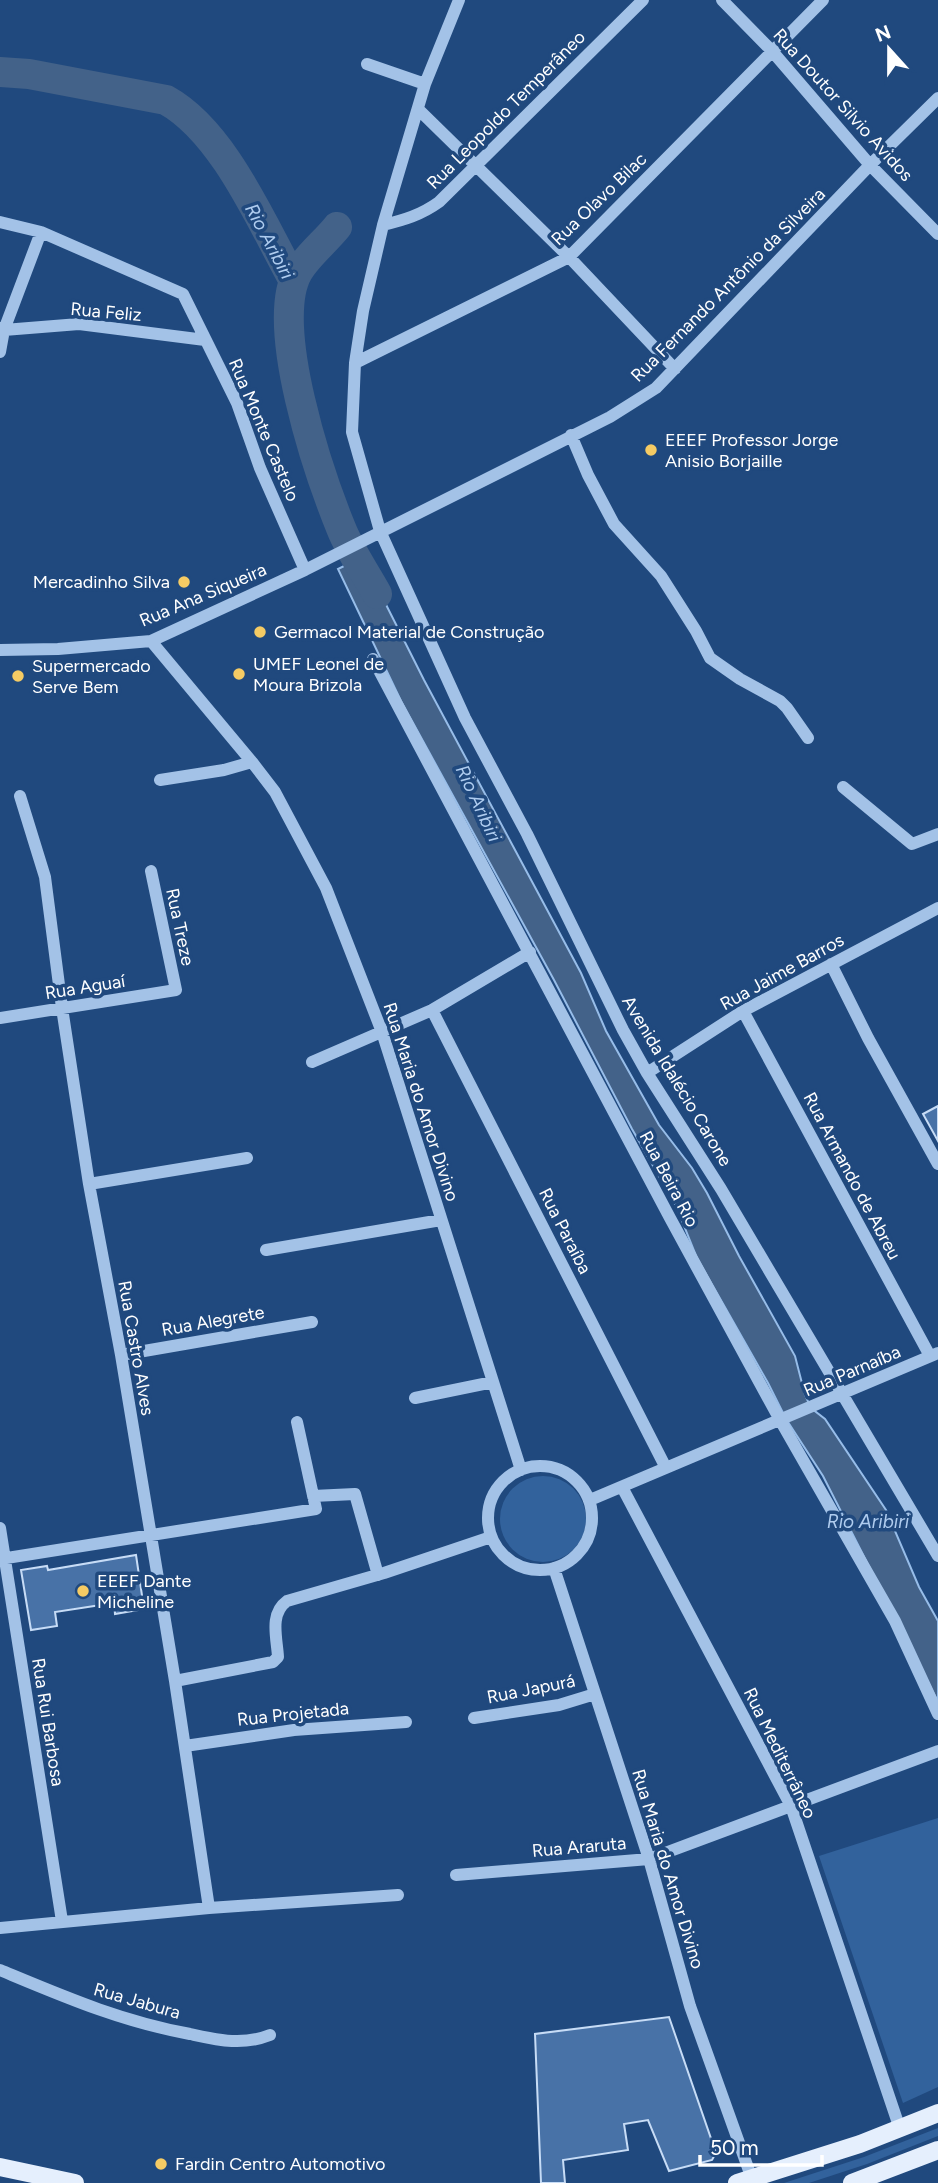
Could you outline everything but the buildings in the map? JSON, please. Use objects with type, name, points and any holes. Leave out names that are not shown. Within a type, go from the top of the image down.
[{"type":"main road","points":[[748,2182],[830,2155],[938,2113]]},
{"type":"main road","points":[[852,2183],[938,2150]]},
{"type":"main road","points":[[0,2167],[75,2183]]},
{"type":"street","points":[[457,6],[467,0]]},
{"type":"street","name":"Rua Leopoldo Temperâneo","points":[[383,225],[426,212],[439,202],[643,0]]},
{"type":"street","name":"Rua Doutor Silvio Avidos","points":[[722,0],[772,51],[870,165],[938,234]]},
{"type":"street","name":"Rua Olavo Bilac","points":[[355,363],[569,257],[823,0]]},
{"type":"street","name":"Avenida Idalécio Carone","points":[[457,6],[425,84],[383,225],[363,311],[355,363],[352,432],[380,531],[465,718],[527,834],[623,1030],[647,1073],[721,1189],[938,1556]]},
{"type":"street","points":[[367,64],[425,84]]},
{"type":"street","name":"Rua Fernando Antônio da Silveira","points":[[330,557],[610,417],[656,388],[870,165],[938,99]]},
{"type":"street","points":[[418,109],[569,257],[675,369]]},
{"type":"street","name":"Rua Monte Castelo","points":[[0,222],[41,232],[183,295],[237,403],[260,468],[305,570]]},
{"type":"street","points":[[0,352],[2,329],[41,232]]},
{"type":"street","name":"Rua Feliz","points":[[2,329],[79,324],[205,340]]},
{"type":"street","points":[[571,435],[614,524],[661,576],[710,658],[740,679],[780,701],[808,738]]},
{"type":"street","name":"Rua Ana Siqueira","points":[[0,650],[58,649],[151,641],[330,557]]},
{"type":"street","name":"Rua Maria do Amor Divino","points":[[151,641],[275,792],[326,888],[382,1032],[521,1469]]},
{"type":"street","name":"Rua Beira Rio","points":[[373,659],[670,1218],[895,1621],[938,1714]]},
{"type":"street","points":[[160,780],[252,762]]},
{"type":"street","points":[[843,786],[912,844],[938,834]]},
{"type":"street","name":"Rua Castro Alves","points":[[20,796],[45,877],[89,1184],[121,1355],[209,1908]]},
{"type":"street","name":"Rua Treze","points":[[151,871],[176,990]]},
{"type":"street","name":"Rua Jaime Barros","points":[[647,1073],[743,1011],[938,908]]},
{"type":"street","points":[[312,1062],[432,1010],[530,952]]},
{"type":"street","points":[[831,964],[868,1038],[938,1164]]},
{"type":"street","name":"Rua Aguaí","points":[[0,1018],[176,990]]},
{"type":"street","name":"Rua Paraíba","points":[[432,1010],[666,1468]]},
{"type":"street","name":"Rua Armando de Abreu","points":[[743,1011],[934,1355]]},
{"type":"street","points":[[89,1184],[247,1158]]},
{"type":"street","points":[[266,1250],[441,1220]]},
{"type":"street","name":"Rua Alegrete","points":[[121,1355],[312,1322]]},
{"type":"street","name":"Rua Parnaíba","points":[[783,1419],[934,1355]]},
{"type":"street","points":[[415,1398],[493,1382]]},
{"type":"street","points":[[590,1500],[783,1419]]},
{"type":"street","points":[[2,1558],[316,1509],[297,1422]]},
{"type":"street","points":[[542,1466],[562,1470],[579,1482],[590,1500],[593,1519],[589,1537],[578,1554],[554,1568],[534,1570],[516,1564],[501,1553],[491,1536],[488,1517],[493,1497],[504,1480],[521,1469],[542,1466]]},
{"type":"street","name":"Rua Mediterrâneo","points":[[622,1487],[791,1806],[900,2129]]},
{"type":"street","points":[[313,1496],[355,1494],[377,1574]]},
{"type":"street","name":"Rua Rui Barbosa","points":[[0,1528],[2,1558],[62,1921]]},
{"type":"street","points":[[175,1681],[274,1662],[278,1657],[275,1619],[279,1608],[292,1599],[491,1536]]},
{"type":"street","name":"Rua Maria do Amor Divino","points":[[554,1568],[649,1859],[690,2006],[748,2182]]},
{"type":"street","name":"Rua Japurá","points":[[474,1718],[559,1705],[595,1694]]},
{"type":"street","name":"Rua Projetada","points":[[185,1746],[282,1731],[406,1722]]},
{"type":"street","name":"Rua Araruta","points":[[456,1875],[649,1859],[938,1751]]},
{"type":"street","points":[[0,1927],[209,1908],[398,1895]]},
{"type":"street","name":"Rua Jabura","points":[[0,1970],[97,2010],[140,2024],[234,2042],[253,2041],[270,2035]]},
{"type":"shaded area","points":[[543,1476],[567,1483],[579,1495],[586,1519],[579,1543],[567,1555],[543,1562],[519,1555],[507,1543],[500,1519],[507,1495],[519,1483]]},
{"type":"shaded area","points":[[938,1818],[938,2087],[903,2103],[819,1856]]},
{"type":"shaded area","points":[[938,2128],[938,2136],[867,2164],[809,2183],[784,2183],[864,2157]]},
{"type":"water","name":"Rio Aribiri","points":[[362,557],[424,680],[581,973],[606,1031],[659,1125],[692,1168],[707,1193],[795,1356],[811,1408],[825,1419],[886,1510],[919,1587],[938,1621],[938,1702],[823,1476],[786,1419],[697,1258],[676,1206],[401,701],[338,569]]},
{"type":"waterway","name":"Rio Aribiri","points":[[0,72],[29,74],[166,100],[187,115],[224,156],[255,207],[294,281]]},
{"type":"waterway","name":"Rio Aribiri","points":[[337,227],[298,272],[290,296],[289,326],[300,399],[321,473],[341,528],[377,594]]},
{"type":"place","name":"EEEF Professor Jorge Anisio Borjaille","points":[[651,450]]},
{"type":"place","name":"Mercadinho Silva","points":[[184,582]]},
{"type":"place","name":"Germacol Material de Construção","points":[[260,632]]},
{"type":"place","name":"UMEF Leonel de Moura Brizola","points":[[239,674]]},
{"type":"place","name":"Supermercado Serve Bem","points":[[18,676]]},
{"type":"place","name":"EEEF Dante Micheline","points":[[83,1591]]},
{"type":"place","name":"Fardin Centro Automotivo","points":[[161,2164]]}]
